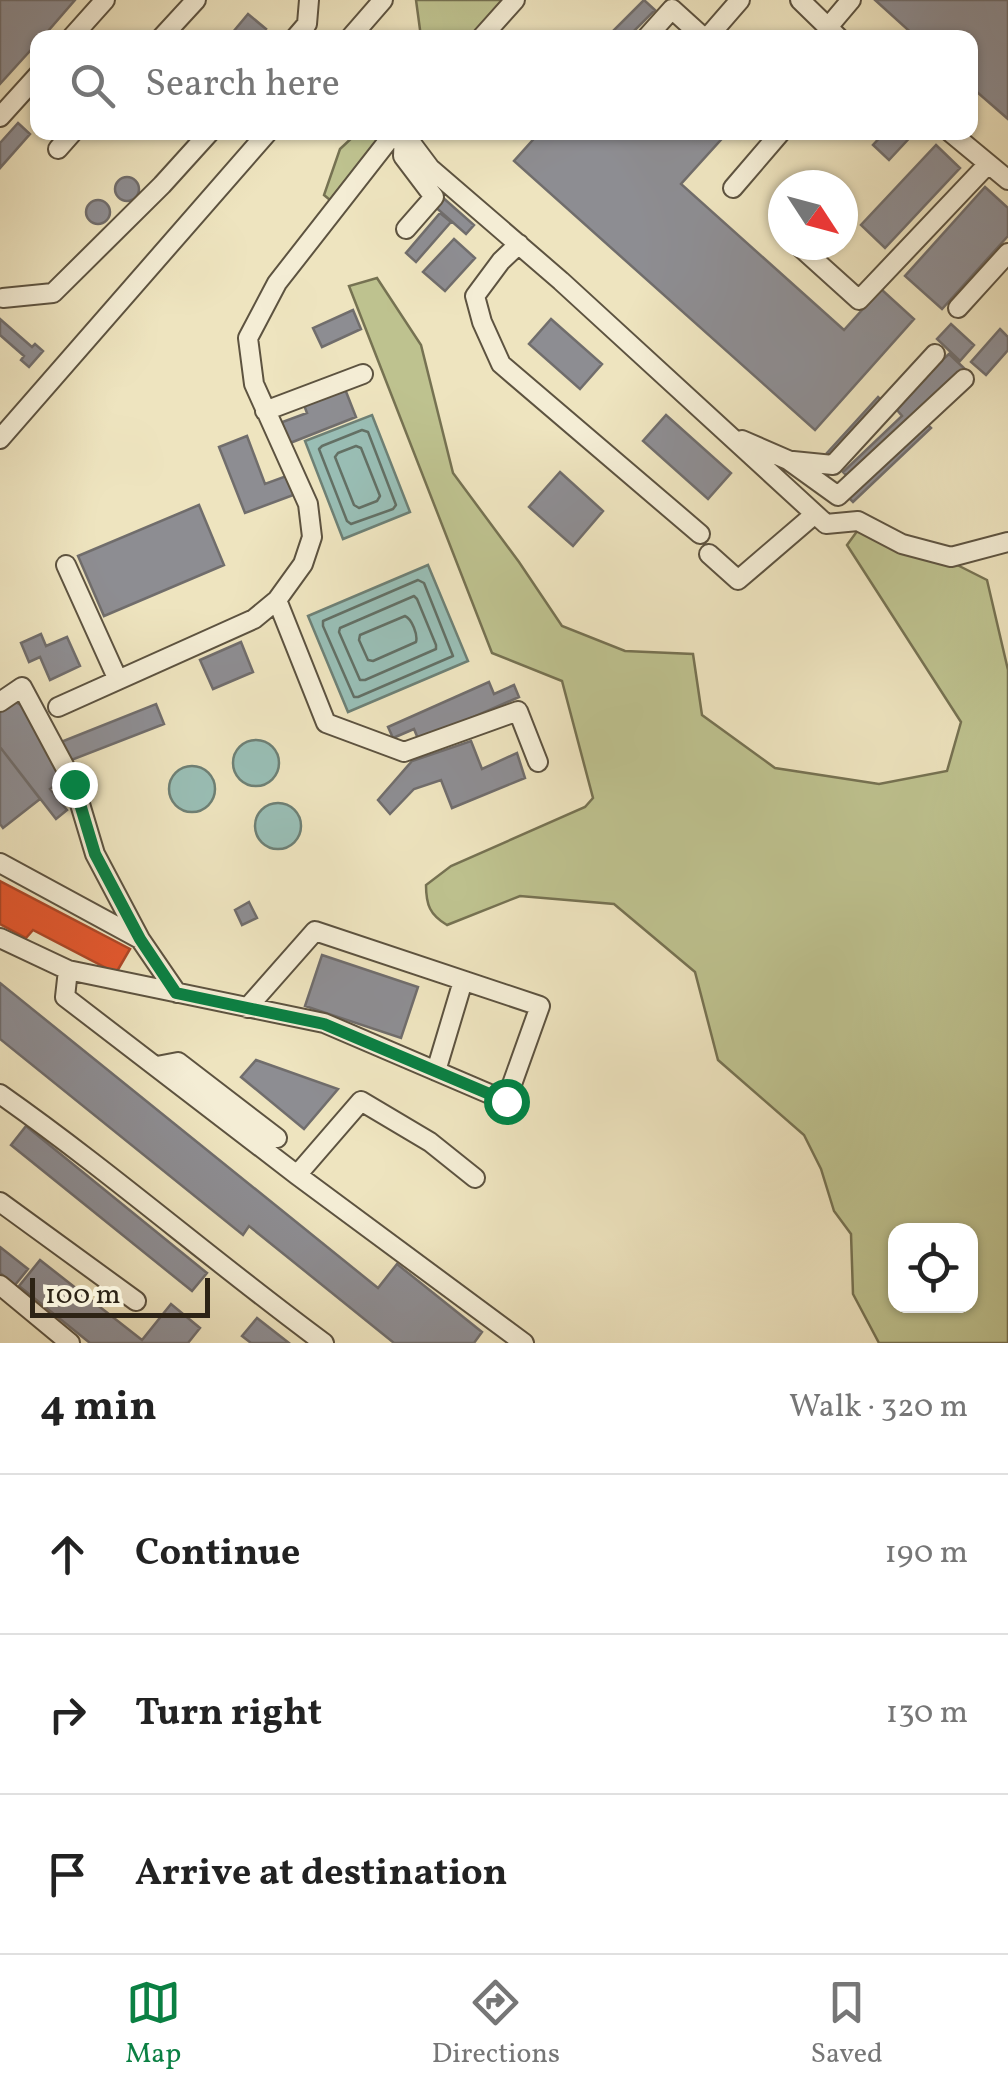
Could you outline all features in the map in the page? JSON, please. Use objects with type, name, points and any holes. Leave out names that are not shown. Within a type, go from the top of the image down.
[{"type":"street","points":[[78,30],[106,0]]},
{"type":"street","points":[[168,30],[196,0]]},
{"type":"street","points":[[302,30],[307,24],[309,0]]},
{"type":"street","points":[[357,30],[383,0]]},
{"type":"street","points":[[488,30],[515,0]]},
{"type":"street","points":[[713,30],[740,0]]},
{"type":"street","points":[[800,0],[832,30]]},
{"type":"street","points":[[835,30],[851,0]]},
{"type":"street","points":[[653,30],[672,9],[697,30]]},
{"type":"street","points":[[0,117],[30,84]]},
{"type":"street","points":[[58,149],[66,140]]},
{"type":"street","points":[[4,298],[54,293],[203,140]]},
{"type":"street","points":[[0,439],[261,140]]},
{"type":"street","points":[[58,708],[254,619],[276,600],[303,564],[312,537],[308,504],[254,384],[248,338],[278,283],[395,140]]},
{"type":"street","points":[[402,140],[403,156],[434,197],[406,230]]},
{"type":"street","points":[[407,140],[430,168],[826,524],[858,521],[902,544],[950,558],[1008,542]]},
{"type":"street","points":[[733,188],[774,140]]},
{"type":"street","points":[[960,140],[1008,180]]},
{"type":"street","points":[[814,260],[858,300],[988,164]]},
{"type":"street","points":[[519,244],[474,296],[502,364],[700,534]]},
{"type":"street","points":[[958,308],[1008,253]]},
{"type":"street","points":[[788,460],[833,465],[935,354]]},
{"type":"street","points":[[265,411],[363,374]]},
{"type":"street","points":[[728,434],[788,460],[838,496],[964,379]]},
{"type":"street","points":[[710,554],[738,580],[815,514]]},
{"type":"street","points":[[66,565],[118,680]]},
{"type":"street","points":[[276,600],[326,723],[404,752],[518,711],[538,762]]},
{"type":"street","points":[[0,702],[22,687],[74,784],[95,854],[140,939],[176,993]]},
{"type":"street","points":[[0,863],[140,939]]},
{"type":"street","points":[[0,938],[68,970],[247,1008],[324,1024],[506,1101],[540,1006],[314,931],[247,1008]]},
{"type":"street","points":[[68,970],[65,998],[157,1066],[239,1119],[277,1138]]},
{"type":"street","points":[[436,1071],[463,981]]},
{"type":"street","points":[[0,1094],[57,1134],[324,1343]]},
{"type":"street","points":[[297,1175],[361,1100],[430,1142],[475,1178]]},
{"type":"street","points":[[239,1119],[297,1175],[524,1343]]},
{"type":"street","points":[[0,1202],[136,1301]]},
{"type":"street","points":[[0,1285],[70,1343]]},
{"type":"green space","points":[[416,0],[514,0],[485,30],[420,30]]},
{"type":"green space","points":[[350,140],[377,140],[330,200],[324,195],[340,149]]},
{"type":"green space","points":[[377,278],[421,345],[453,473],[562,626],[625,651],[693,654],[702,715],[775,768],[879,784],[947,771],[961,722],[847,545],[866,519],[987,580],[1008,670],[1008,1343],[879,1343],[853,1294],[851,1234],[834,1211],[821,1169],[804,1135],[718,1060],[695,972],[614,904],[520,896],[447,925],[433,913],[426,885],[451,866],[585,807],[593,798],[562,681],[492,653],[349,286]]},
{"type":"water","points":[[372,415],[410,512],[343,539],[305,441]]},
{"type":"water","points":[[428,565],[468,661],[348,712],[308,616]]},
{"type":"water","points":[[256,740],[273,746],[279,763],[273,780],[256,786],[239,780],[233,763],[239,746]]},
{"type":"water","points":[[192,766],[208,773],[215,789],[208,805],[192,812],[176,805],[169,789],[176,773]]},
{"type":"water","points":[[278,803],[294,810],[301,826],[294,842],[278,849],[262,842],[255,826],[262,810]]},
{"type":"building: Shops","points":[[0,881],[130,949],[116,973],[33,930],[26,938],[0,924]]},
{"type":"building: Industry","points":[[0,0],[75,0],[49,30],[30,30],[30,51],[0,84]]},
{"type":"building: Industry","points":[[644,0],[655,10],[635,30],[614,30]]},
{"type":"building: Industry","points":[[875,0],[1008,0],[1008,119],[978,93],[978,30],[908,30]]},
{"type":"building: Industry","points":[[248,14],[266,29],[265,30],[235,30]]},
{"type":"building: Industry","points":[[18,123],[30,134],[0,168],[0,143]]},
{"type":"building: Industry","points":[[533,140],[721,140],[681,184],[844,330],[881,289],[914,319],[815,430],[514,161]]},
{"type":"building: Industry","points":[[878,140],[908,140],[889,160],[873,145]]},
{"type":"building: Industry","points":[[936,145],[960,168],[885,248],[861,225]]},
{"type":"building: Industry","points":[[127,177],[139,189],[127,201],[115,189]]},
{"type":"building: Industry","points":[[985,187],[1008,208],[1008,236],[942,309],[905,276]]},
{"type":"building: Industry","points":[[441,196],[474,225],[466,234],[433,205]]},
{"type":"building: Industry","points":[[98,200],[107,203],[107,221],[98,224],[89,221],[86,212],[89,203]]},
{"type":"building: Industry","points":[[440,213],[451,222],[416,262],[406,253]]},
{"type":"building: Industry","points":[[454,239],[475,258],[445,291],[423,272]]},
{"type":"building: Industry","points":[[353,310],[361,329],[322,347],[313,328]]},
{"type":"building: Industry","points":[[0,319],[32,347],[35,344],[43,351],[29,367],[21,360],[24,356],[0,335]]},
{"type":"building: Industry","points":[[551,319],[602,364],[580,389],[529,344]]},
{"type":"building: Industry","points":[[951,324],[974,345],[960,361],[937,339]]},
{"type":"building: Industry","points":[[1000,329],[1008,337],[1008,350],[986,375],[971,362]]},
{"type":"building: Industry","points":[[949,354],[965,369],[850,479],[843,472],[902,416],[892,404]]},
{"type":"building: Industry","points":[[345,389],[356,417],[285,445],[277,424],[307,413],[304,405]]},
{"type":"building: Industry","points":[[878,397],[884,403],[833,459],[827,453]]},
{"type":"building: Industry","points":[[666,415],[731,473],[708,499],[643,441]]},
{"type":"building: Industry","points":[[923,420],[931,428],[853,502],[845,494]]},
{"type":"building: Industry","points":[[247,436],[265,484],[289,475],[296,494],[245,513],[219,447]]},
{"type":"building: Industry","points":[[560,472],[603,511],[573,546],[529,507]]},
{"type":"building: Industry","points":[[199,505],[224,565],[104,616],[78,556]]},
{"type":"building: Industry","points":[[41,634],[46,646],[67,637],[80,666],[50,680],[40,657],[29,662],[21,643]]},
{"type":"building: Industry","points":[[241,642],[253,672],[213,689],[200,660]]},
{"type":"building: Industry","points":[[489,682],[494,694],[514,685],[519,697],[419,741],[414,729],[393,738],[388,727]]},
{"type":"building: Industry","points":[[13,701],[25,707],[64,779],[50,789],[67,810],[56,819],[0,747],[0,711]]},
{"type":"building: Industry","points":[[156,704],[164,724],[69,761],[61,742]]},
{"type":"building: Industry","points":[[471,741],[482,769],[517,753],[525,778],[452,808],[441,780],[414,789],[390,814],[378,800],[412,761]]},
{"type":"building: Industry","points":[[0,747],[40,799],[3,828],[0,824]]},
{"type":"building: Industry","points":[[249,902],[257,918],[242,925],[235,910]]},
{"type":"building: Industry","points":[[322,955],[418,987],[401,1038],[305,1006]]},
{"type":"building: Industry","points":[[0,983],[378,1288],[397,1264],[482,1332],[474,1343],[394,1343],[249,1226],[243,1235],[0,1039]]},
{"type":"building: Industry","points":[[256,1060],[338,1089],[304,1129],[241,1077]]},
{"type":"building: Industry","points":[[26,1126],[207,1273],[192,1291],[11,1145]]},
{"type":"building: Industry","points":[[0,1247],[28,1269],[15,1285],[0,1273]]},
{"type":"building: Industry","points":[[40,1260],[142,1340],[171,1304],[200,1328],[188,1343],[90,1343],[19,1286]]},
{"type":"building: Industry","points":[[257,1318],[289,1343],[251,1343],[242,1336]]},
{"type":"route","points":[[74,784],[95,854],[140,939],[176,993],[324,1024],[506,1101]]}]
